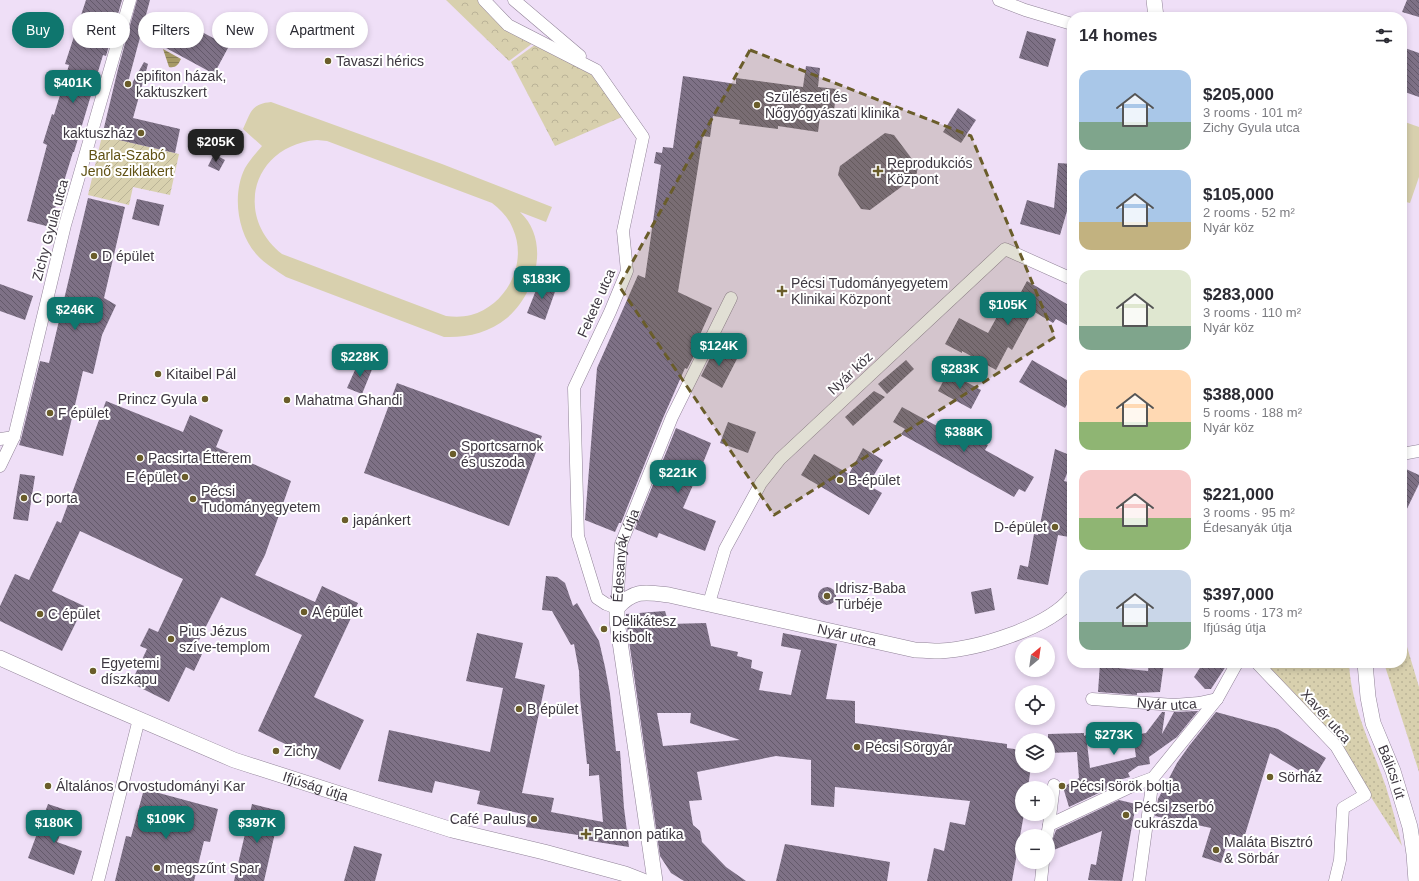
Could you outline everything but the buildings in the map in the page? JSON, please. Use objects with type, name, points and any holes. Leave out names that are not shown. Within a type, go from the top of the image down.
[{"type":"street","name":"Zichy Gyula utca","points":[[0,466],[14,437],[66,226],[130,0]]},
{"type":"street","name":"Fekete utca","points":[[484,0],[508,25],[596,70],[643,137],[623,231],[627,271],[610,312],[574,388],[578,536],[597,598],[606,604],[617,608]]},
{"type":"street","points":[[514,0],[596,70]]},
{"type":"street","points":[[999,0],[1024,10],[1067,23]]},
{"type":"street","points":[[1154,0],[1155,12]]},
{"type":"street","name":"Nyár köz","points":[[709,603],[725,549],[761,483],[780,459],[1005,249],[1067,277]]},
{"type":"street","name":"Édesanyák útja","points":[[655,881],[617,621],[622,544],[672,418],[731,298]]},
{"type":"street","points":[[0,438],[14,437]]},
{"type":"street","points":[[1407,453],[1419,451]]},
{"type":"street","name":"Nyár utca","points":[[617,608],[624,600],[638,593],[647,592],[709,603],[915,650],[940,650],[972,646],[1037,625],[1049,618],[1067,604]]},
{"type":"street","name":"Ifjúság útja","points":[[0,658],[234,760],[452,830],[544,852],[625,874],[643,881]]},
{"type":"street","points":[[1052,829],[1134,785],[1153,778],[1217,699],[1234,668]]},
{"type":"street","name":"Xavér utca","points":[[1262,668],[1336,746],[1365,795],[1343,808],[1340,860],[1335,881]]},
{"type":"street","name":"Bálicsi út","points":[[1365,668],[1368,697],[1373,723],[1393,771],[1410,827],[1416,881]]},
{"type":"street","name":"Nyár utca","points":[[1092,699],[1174,705],[1199,703],[1217,699]]},
{"type":"street","points":[[98,881],[139,719]]},
{"type":"street","points":[[1139,881],[1153,778]]},
{"type":"street","points":[[1041,881],[1042,869]]},
{"type":"highlighted area","points":[[750,50],[971,136],[1055,337],[774,515],[619,286]]},
{"type":"green space","points":[[446,0],[478,0],[533,43],[509,61]]},
{"type":"green space","points":[[536,44],[595,75],[622,117],[555,146],[511,62]]},
{"type":"green space","points":[[271,102],[442,164],[552,207],[546,222],[520,212],[530,224],[535,237],[537,252],[536,266],[532,281],[526,295],[517,307],[507,318],[485,331],[461,337],[444,337],[286,277],[271,267],[257,255],[245,236],[241,225],[238,201],[241,178],[245,168],[262,146],[243,129],[252,110],[264,103]],"holes":[[[317,140],[327,141],[492,203],[504,214],[513,229],[517,242],[518,255],[516,269],[511,281],[495,302],[484,310],[468,316],[446,316],[282,254],[267,238],[258,220],[255,202],[257,184],[265,168],[278,154],[295,145]]]},
{"type":"green space","points":[[1407,123],[1419,127],[1419,177],[1410,203],[1407,202]]},
{"type":"green space","name":"Barla-Szabó Jenő sziklakert","points":[[102,136],[179,154],[170,195],[133,187],[129,205],[88,195]]},
{"type":"green space","points":[[1407,647],[1419,687],[1419,772],[1386,668],[1407,668]]},
{"type":"green space","points":[[1264,668],[1350,668],[1358,711],[1386,787],[1402,846],[1369,794]]},
{"type":"shaded area","points":[[163,49],[181,59],[176,66],[169,67]]},
{"type":"place","name":"Tavaszi hérics","points":[[328,61]]},
{"type":"place","name":"epifiton házak, kaktuszkert","points":[[128,84]]},
{"type":"place","name":"Szülészeti és Nőgyógyászati klinika","points":[[757,105]]},
{"type":"place","name":"kaktuszház","points":[[141,133]]},
{"type":"place","name":"Reprodukciós Központ","points":[[878,171]]},
{"type":"place","name":"D épület","points":[[94,256]]},
{"type":"place","name":"Pécsi Tudományegyetem Klinikai Központ","points":[[782,291]]},
{"type":"place","name":"Kitaibel Pál","points":[[158,374]]},
{"type":"place","name":"Princz Gyula","points":[[205,399]]},
{"type":"place","name":"Mahatma Ghandi","points":[[287,400]]},
{"type":"place","name":"F épület","points":[[50,413]]},
{"type":"place","name":"Sportcsarnok és uszoda","points":[[453,454]]},
{"type":"place","name":"Pacsirta Étterem","points":[[140,458]]},
{"type":"place","name":"E épület","points":[[185,477]]},
{"type":"place","name":"B-épület","points":[[840,480]]},
{"type":"place","name":"C porta","points":[[24,498]]},
{"type":"place","name":"Pécsi Tudományegyetem","points":[[193,499]]},
{"type":"place","name":"japánkert","points":[[345,520]]},
{"type":"place","name":"D-épület","points":[[1055,527]]},
{"type":"place","name":"Idrisz-Baba Türbéje","points":[[827,596]]},
{"type":"place","name":"A épület","points":[[304,612]]},
{"type":"place","name":"C épület","points":[[40,614]]},
{"type":"place","name":"Delikátesz kisbolt","points":[[604,629]]},
{"type":"place","name":"Pius Jézus szíve-templom","points":[[171,639]]},
{"type":"place","name":"Egyetemi díszkapu","points":[[93,671]]},
{"type":"place","name":"B épület","points":[[519,709]]},
{"type":"place","name":"Pécsi Sörgyár","points":[[857,747]]},
{"type":"place","name":"Zichy","points":[[276,751]]},
{"type":"place","name":"Sörház","points":[[1270,777]]},
{"type":"place","name":"Általános Orvostudományi Kar","points":[[48,786]]},
{"type":"place","name":"Pécsi sörök boltja","points":[[1062,786]]},
{"type":"place","name":"Pécsi zserbó cukrászda","points":[[1126,815]]},
{"type":"place","name":"Café Paulus","points":[[534,819]]},
{"type":"place","name":"Pannon patika","points":[[586,834]]},
{"type":"place","name":"Maláta Bisztró & Sörbár","points":[[1216,850]]},
{"type":"place","name":"megszűnt Spar","points":[[157,868]]}]
